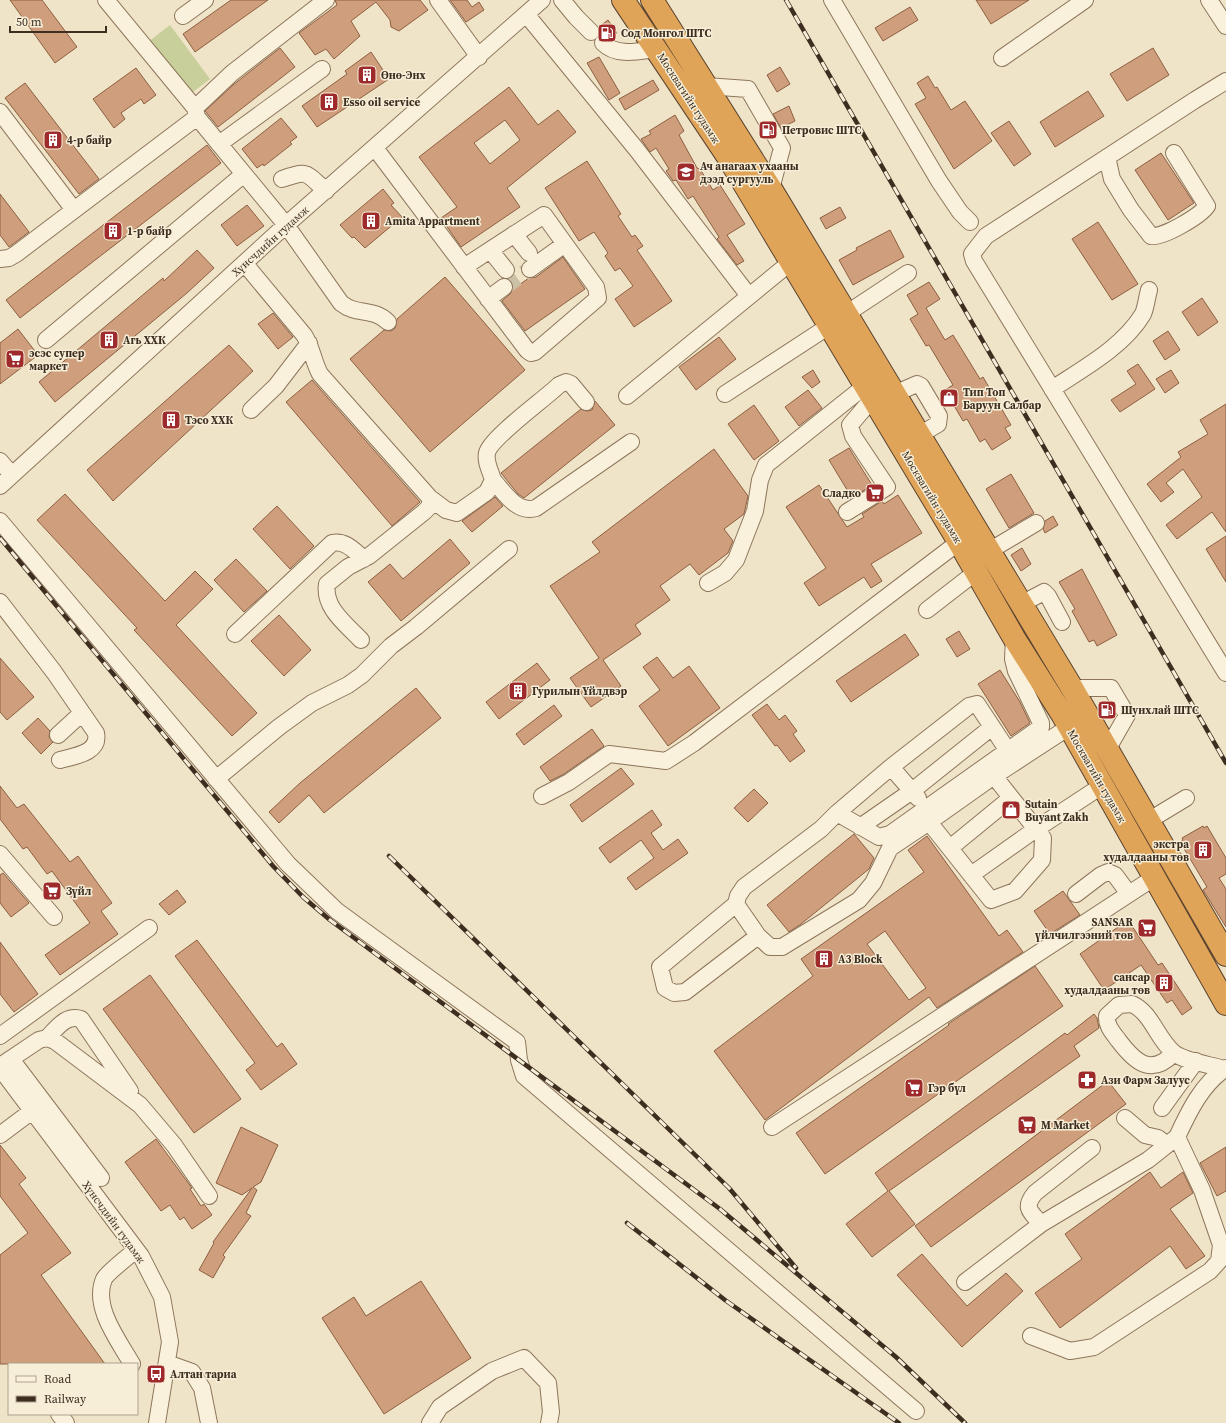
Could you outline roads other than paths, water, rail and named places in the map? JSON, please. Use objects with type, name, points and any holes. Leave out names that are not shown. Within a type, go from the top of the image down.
[{"type":"highway","name":"Москвагийн гудамж","points":[[623,0],[728,157],[791,262],[838,320],[894,394],[1072,688],[1225,953]]},
{"type":"highway","name":"Москвагийн гудамж","points":[[652,0],[771,189],[838,320],[869,392],[959,542],[1014,638],[1069,727],[1226,1004]]},
{"type":"street","points":[[106,0],[219,144],[286,226],[341,303],[352,310],[375,313],[388,322]]},
{"type":"street","points":[[183,16],[205,0]]},
{"type":"street","points":[[3,262],[74,210],[196,113],[232,73],[326,0]]},
{"type":"street","points":[[438,0],[479,57]]},
{"type":"street","name":"Хүнсчдийн гудамж","points":[[6,481],[286,226],[542,0]]},
{"type":"street","points":[[562,0],[591,32]]},
{"type":"street","points":[[832,0],[939,181],[960,212],[970,222]]},
{"type":"street","points":[[1002,58],[1085,0]]},
{"type":"street","points":[[1209,0],[1225,21]]},
{"type":"street","points":[[526,14],[637,150],[749,296]]},
{"type":"street","points":[[603,43],[609,50],[621,52],[657,49]]},
{"type":"street","points":[[219,144],[322,69]]},
{"type":"street","points":[[1226,81],[986,236],[972,254],[974,261],[1226,673]]},
{"type":"street","points":[[706,86],[748,89],[782,148],[771,189]]},
{"type":"street","points":[[0,112],[74,210]]},
{"type":"street","points":[[375,148],[464,267],[488,299],[527,350],[531,353],[535,352],[598,298],[596,287],[544,215],[464,267]]},
{"type":"street","points":[[1107,157],[1112,179],[1131,210],[1151,236],[1157,237],[1174,229],[1207,206],[1174,153]]},
{"type":"street","points":[[282,179],[301,172],[308,175],[326,191]]},
{"type":"street","points":[[46,340],[244,174]]},
{"type":"street","points":[[514,234],[529,261],[565,244]]},
{"type":"street","points":[[490,250],[506,270]]},
{"type":"street","points":[[627,396],[791,262]]},
{"type":"street","points":[[244,264],[309,343],[315,364],[320,374],[430,498],[446,510],[457,513],[487,492],[493,480]]},
{"type":"street","points":[[725,394],[908,273]]},
{"type":"street","points":[[488,299],[504,287]]},
{"type":"street","points":[[1052,389],[1102,355],[1129,332],[1144,312],[1149,290]]},
{"type":"street","points":[[251,410],[276,386],[309,343]]},
{"type":"street","points":[[586,402],[571,384],[566,382],[560,385],[510,427],[489,449],[487,459],[493,480],[519,507],[528,510],[536,508],[631,442]]},
{"type":"street","points":[[847,512],[887,488],[853,436],[850,424],[869,392]]},
{"type":"street","points":[[708,584],[725,573],[736,560],[755,511],[760,480],[766,464],[869,392]]},
{"type":"street","points":[[0,461],[6,481]]},
{"type":"street","points":[[361,640],[330,605],[326,590],[327,584],[330,580],[348,567],[364,559],[424,512],[430,506],[430,498]]},
{"type":"street","points":[[0,520],[288,864],[337,911],[517,1042],[519,1060],[524,1076],[916,1411]]},
{"type":"street","points":[[989,551],[1036,523]]},
{"type":"street","points":[[235,634],[332,542],[338,541],[346,544],[364,559]]},
{"type":"street","points":[[542,796],[569,782],[609,754],[666,761],[694,743],[959,542]]},
{"type":"street","points":[[216,779],[279,727],[306,707],[348,685],[362,675],[391,646],[509,549]]},
{"type":"street","points":[[927,610],[976,572]]},
{"type":"street","points":[[1021,604],[1044,592],[1048,596],[1062,622]]},
{"type":"street","points":[[0,602],[54,672],[96,733],[98,740],[94,746],[85,753],[60,760]]},
{"type":"street","points":[[736,904],[758,936],[770,947],[782,947],[860,900],[873,883],[890,848],[928,815],[1041,725],[1016,671],[1013,660],[1014,638]]},
{"type":"street","points":[[1072,688],[1111,688],[1127,715],[1107,750]]},
{"type":"street","points":[[758,936],[685,992],[674,993],[665,988],[660,967],[736,904],[738,896],[744,887],[821,829],[837,813],[891,767],[969,706],[977,704],[1008,751]]},
{"type":"street","points":[[58,735],[82,713]]},
{"type":"street","points":[[860,827],[912,791],[992,727]]},
{"type":"street","points":[[837,813],[879,837],[890,834],[928,815],[994,776],[1069,727]]},
{"type":"street","points":[[891,767],[912,791],[950,848],[991,900],[1015,891],[1042,860],[1043,838],[994,776]]},
{"type":"street","points":[[971,874],[1036,829],[1103,786]]},
{"type":"street","points":[[950,848],[1012,798]]},
{"type":"street","points":[[1148,822],[1186,798]]},
{"type":"street","points":[[0,854],[54,917]]},
{"type":"street","points":[[1076,894],[1101,875],[1108,872],[1115,875],[1129,894]]},
{"type":"street","points":[[772,1127],[1155,877]]},
{"type":"street","points":[[0,1036],[149,928]]},
{"type":"street","points":[[101,1178],[4,1064],[39,1040],[47,1038],[67,1018],[76,1017],[81,1019],[140,1105],[174,1145],[209,1196]]},
{"type":"street","points":[[47,1038],[55,1041],[140,1105]]},
{"type":"street","points":[[1174,1053],[1196,1061],[1225,1068]]},
{"type":"street","points":[[1162,1108],[1196,1061]]},
{"type":"street","name":"Хүнсчдийн гудамж","points":[[4,1064],[32,1111],[136,1250],[162,1297],[170,1342],[168,1363],[156,1423]]},
{"type":"street","points":[[965,1282],[1040,1224],[1148,1160],[1172,1140],[1190,1108],[1214,1077],[1225,1068]]},
{"type":"street","points":[[0,1135],[32,1111]]},
{"type":"street","points":[[1125,1118],[1145,1135],[1172,1140]]},
{"type":"street","points":[[1032,1336],[1070,1351],[1094,1347],[1210,1271],[1219,1261],[1221,1245],[1202,1190],[1172,1140]]},
{"type":"street","points":[[1040,1224],[1028,1210],[1028,1202],[1034,1193],[1092,1148]]},
{"type":"street","points":[[131,1363],[105,1315],[101,1297],[104,1278],[136,1250]]},
{"type":"street","points":[[430,1423],[440,1408],[492,1371],[524,1358],[548,1383],[551,1412],[549,1423]]},
{"type":"street","points":[[168,1363],[192,1372],[202,1388],[209,1423]]},
{"type":"street","points":[[60,1415],[66,1423]]},
{"type":"tunnel","points":[[504,287],[530,269]]},
{"type":"railway","points":[[786,0],[1226,763]]},
{"type":"railway","points":[[0,538],[273,866],[303,897],[330,920],[720,1209],[896,1357],[965,1423]]},
{"type":"railway","points":[[389,856],[729,1188],[796,1268]]},
{"type":"railway","points":[[627,1223],[725,1300],[899,1423]]},
{"type":"place","name":"Сод Монгол ШТС","points":[[607,33]]},
{"type":"place","name":"Өнө-Энх","points":[[367,75]]},
{"type":"place","name":"Esso oil service","points":[[329,102]]},
{"type":"place","name":"Петровис ШТС","points":[[768,130]]},
{"type":"place","name":"4-р байр","points":[[53,140]]},
{"type":"place","name":"Ач анагаах ухааны дээд сургууль","points":[[686,172]]},
{"type":"place","name":"Amita Appartment","points":[[371,221]]},
{"type":"place","name":"1-р байр","points":[[113,231]]},
{"type":"place","name":"Агь ХХК","points":[[109,340]]},
{"type":"place","name":"эсэс супер маркет","points":[[15,359]]},
{"type":"place","name":"Тип Топ Баруун Салбар","points":[[949,398]]},
{"type":"place","name":"Тэсо ХХК","points":[[171,420]]},
{"type":"place","name":"Сладко","points":[[875,493]]},
{"type":"place","name":"Гурилын Үйлдвэр","points":[[518,691]]},
{"type":"place","name":"Шунхлай ШТС","points":[[1107,710]]},
{"type":"place","name":"Sutain Buyant Zakh","points":[[1011,810]]},
{"type":"place","name":"экстра худалдааны төв","points":[[1203,850]]},
{"type":"place","name":"Зүйл","points":[[52,891]]},
{"type":"place","name":"SANSAR үйлчилгээний төв","points":[[1147,928]]},
{"type":"place","name":"A3 Block","points":[[824,959]]},
{"type":"place","name":"сансар худалдааны төв","points":[[1164,983]]},
{"type":"place","name":"Ази Фарм Залуус","points":[[1087,1080]]},
{"type":"place","name":"Гэр бүл","points":[[914,1088]]},
{"type":"place","name":"М Market","points":[[1027,1125]]},
{"type":"place","name":"Алтан тариа","points":[[156,1374]]}]
